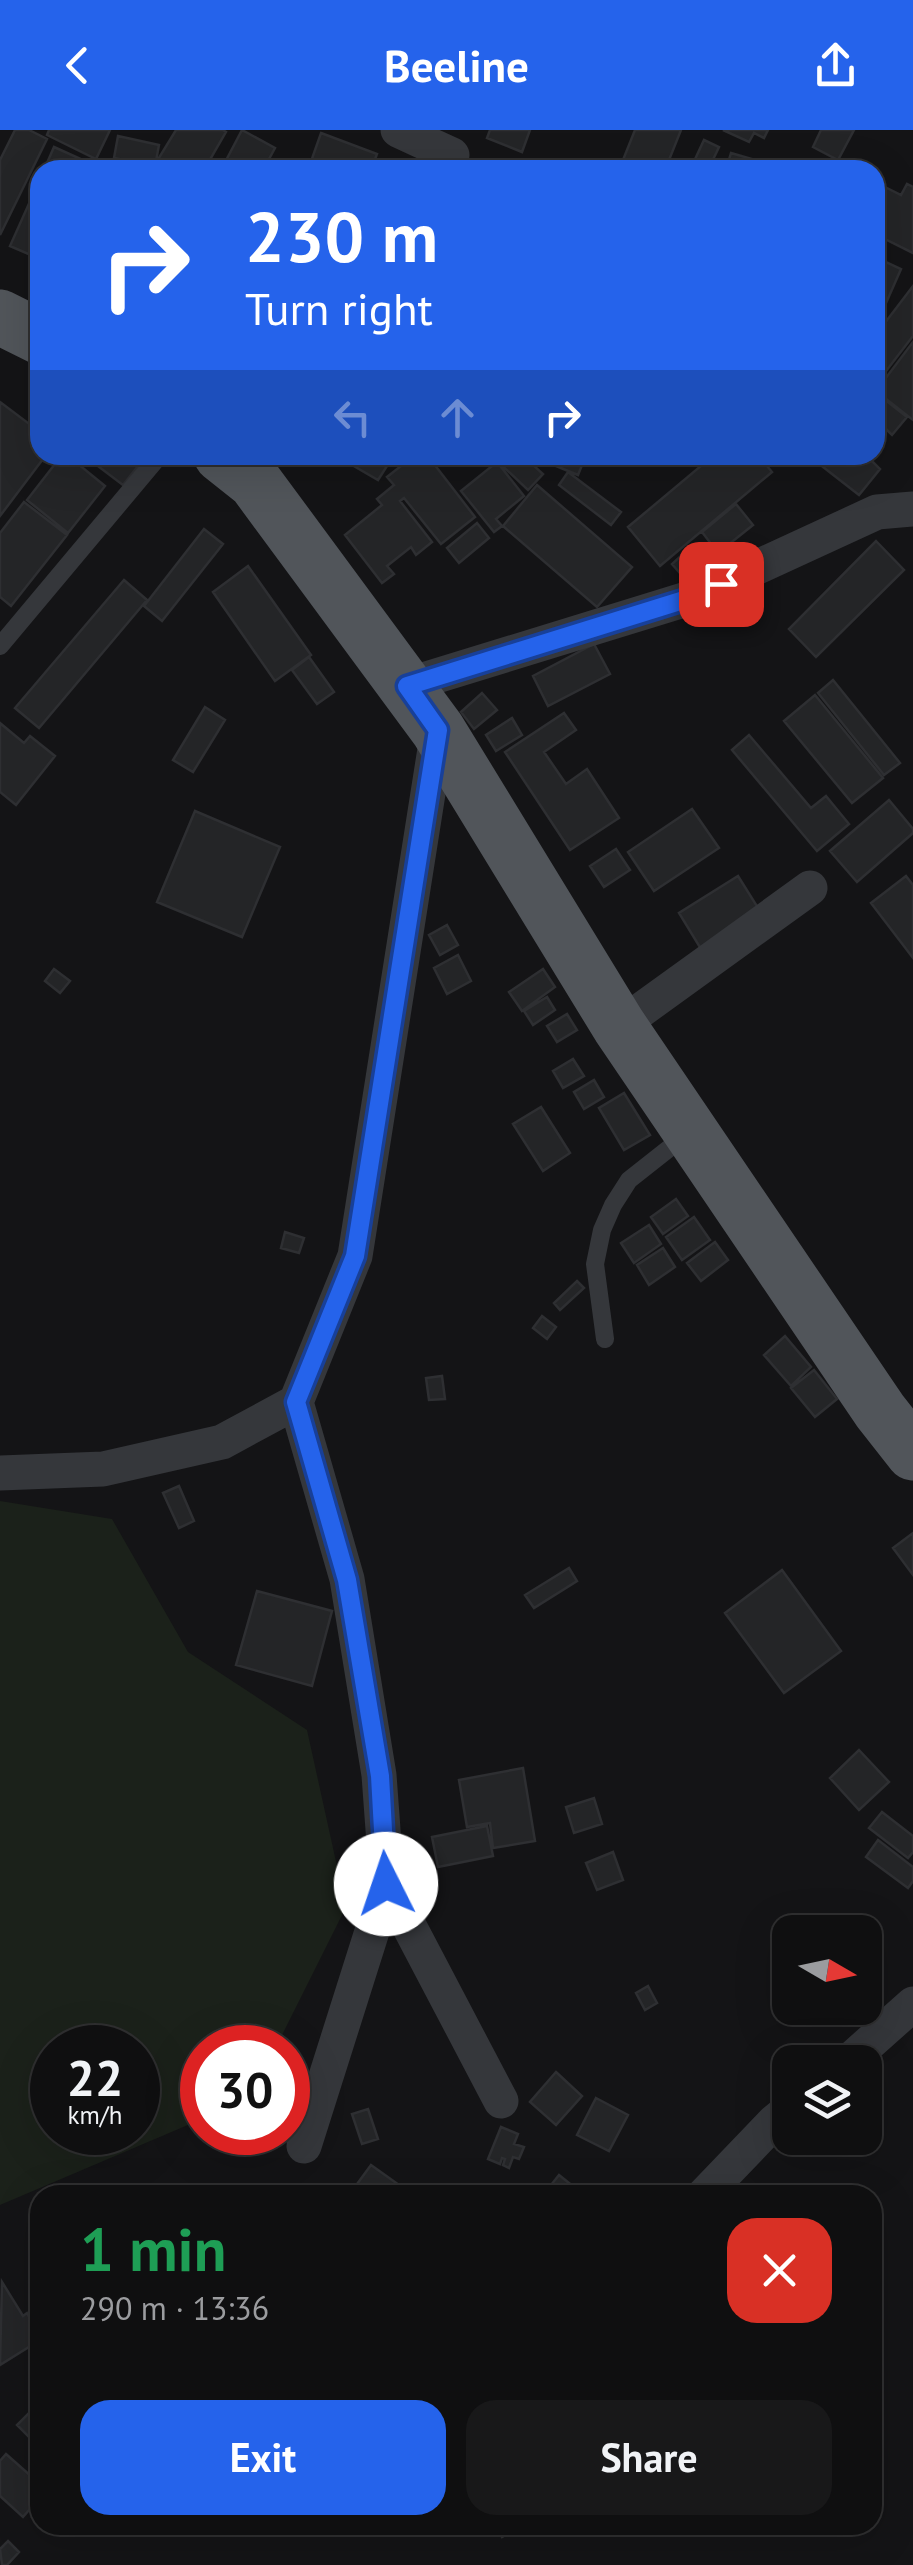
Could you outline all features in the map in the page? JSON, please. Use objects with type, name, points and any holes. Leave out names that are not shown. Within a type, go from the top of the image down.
[{"type":"main road","points":[[0,316],[30,332]]},
{"type":"main road","points":[[251,465],[438,730],[619,1026],[880,1411],[913,1453]]},
{"type":"street","points":[[398,130],[454,152]]},
{"type":"street","points":[[407,686],[690,598],[877,512],[913,509]]},
{"type":"street","points":[[310,2127],[386,1884],[380,1776],[347,1580],[296,1402],[355,1256],[438,730]]},
{"type":"street","points":[[619,1026],[810,888]]},
{"type":"street","points":[[0,1473],[103,1469],[222,1442],[296,1402]]},
{"type":"street","points":[[386,1884],[501,2101]]},
{"type":"street","points":[[867,2045],[913,2004]]},
{"type":"street","points":[[714,2185],[772,2124]]},
{"type":"lane","points":[[0,646],[152,465]]},
{"type":"lane","points":[[605,1340],[595,1264],[602,1230],[629,1180],[690,1132]]},
{"type":"shaded area","points":[[0,1501],[112,1519],[188,1652],[307,1730],[346,1907],[287,2025],[180,2025],[180,2128],[160,2137],[160,2025],[30,2025],[30,2155],[117,2155],[47,2185],[30,2185],[30,2192],[0,2205]]},
{"type":"building","points":[[15,130],[29,130],[47,139],[37,160],[30,160],[30,174],[0,235],[0,160]]},
{"type":"building","points":[[49,130],[110,130],[96,159],[47,135]]},
{"type":"building","points":[[176,130],[226,132],[210,160],[158,160]]},
{"type":"building","points":[[242,130],[275,148],[268,160],[226,160]]},
{"type":"building","points":[[490,130],[530,130],[522,152],[487,138]]},
{"type":"building","points":[[635,130],[681,130],[669,160],[623,160]]},
{"type":"building","points":[[723,130],[768,130],[764,138],[754,133],[749,142]]},
{"type":"building","points":[[821,130],[854,130],[838,160],[813,147]]},
{"type":"building","points":[[321,133],[377,154],[375,160],[312,160]]},
{"type":"building","points":[[118,136],[159,145],[156,160],[114,158]]},
{"type":"building","points":[[704,140],[719,147],[713,160],[695,160]]},
{"type":"building","points":[[54,147],[83,160],[48,160]]},
{"type":"building","points":[[731,153],[756,160],[729,160]]},
{"type":"building","points":[[907,184],[913,187],[913,253],[885,239],[885,187],[901,195]]},
{"type":"building","points":[[30,201],[30,255],[10,246]]},
{"type":"building","points":[[885,262],[901,269],[885,305]]},
{"type":"building","points":[[913,286],[913,336],[886,371],[885,370],[885,323]]},
{"type":"building","points":[[913,342],[913,420],[885,398],[885,379]]},
{"type":"building","points":[[885,400],[907,417],[892,435],[886,429]]},
{"type":"building","points":[[0,402],[30,424],[30,465],[38,465],[0,516]]},
{"type":"building","points":[[54,465],[79,465],[105,486],[68,533],[27,500]]},
{"type":"building","points":[[97,465],[137,465],[123,485]]},
{"type":"building","points":[[352,465],[388,465],[378,480]]},
{"type":"building","points":[[402,465],[435,465],[475,517],[441,544],[404,498],[400,501],[432,542],[416,555],[411,547],[387,566],[394,574],[382,583],[345,535],[382,505],[377,499],[394,485],[387,477]]},
{"type":"building","points":[[493,465],[499,465],[524,496],[496,519],[502,526],[494,532],[461,491]]},
{"type":"building","points":[[502,465],[533,465],[543,474],[528,490]]},
{"type":"building","points":[[554,465],[582,465],[578,475]]},
{"type":"building","points":[[702,465],[766,465],[772,472],[660,566],[628,527]]},
{"type":"building","points":[[821,465],[876,465],[880,469],[859,495]]},
{"type":"building","points":[[568,472],[621,512],[611,525],[559,485]]},
{"type":"building","points":[[537,485],[632,567],[597,607],[503,526]]},
{"type":"building","points":[[24,502],[67,535],[11,606],[0,597],[0,533]]},
{"type":"building","points":[[736,504],[753,525],[718,553],[702,532]]},
{"type":"building","points":[[477,523],[489,538],[459,563],[447,548]]},
{"type":"building","points":[[204,529],[223,544],[162,621],[144,606]]},
{"type":"building","points":[[876,541],[904,570],[816,657],[789,629]]},
{"type":"building","points":[[683,554],[698,570],[686,580],[672,564]]},
{"type":"building","points":[[248,566],[311,655],[275,681],[213,592]]},
{"type":"building","points":[[124,580],[147,600],[39,728],[15,708]]},
{"type":"building","points":[[594,644],[610,674],[548,706],[533,676]]},
{"type":"building","points":[[309,657],[334,692],[317,704],[292,670]]},
{"type":"building","points":[[833,680],[900,763],[884,775],[818,693]]},
{"type":"building","points":[[482,693],[497,710],[474,729],[461,712]]},
{"type":"building","points":[[815,695],[883,778],[852,803],[784,721]]},
{"type":"building","points":[[205,707],[225,720],[193,772],[173,760]]},
{"type":"building","points":[[564,713],[576,730],[544,752],[566,784],[587,769],[619,818],[570,850],[505,752]]},
{"type":"building","points":[[512,718],[522,735],[496,751],[486,735]]},
{"type":"building","points":[[0,723],[24,743],[30,736],[55,756],[16,805],[0,792]]},
{"type":"building","points":[[749,735],[811,808],[826,796],[849,824],[817,851],[732,750]]},
{"type":"building","points":[[889,800],[913,833],[857,882],[830,851]]},
{"type":"building","points":[[692,809],[719,848],[654,891],[628,852]]},
{"type":"building","points":[[195,811],[280,847],[242,937],[157,902]]},
{"type":"building","points":[[616,849],[630,870],[604,887],[590,866]]},
{"type":"building","points":[[738,876],[760,911],[701,949],[679,913]]},
{"type":"building","points":[[906,876],[913,885],[913,958],[871,903]]},
{"type":"building","points":[[447,925],[458,945],[440,955],[429,935]]},
{"type":"building","points":[[458,955],[471,981],[447,994],[434,968]]},
{"type":"building","points":[[54,969],[70,981],[60,993],[45,981]]},
{"type":"building","points":[[543,969],[555,987],[522,1011],[509,992]]},
{"type":"building","points":[[547,997],[555,1010],[533,1025],[524,1011]]},
{"type":"building","points":[[567,1014],[577,1030],[557,1042],[547,1026]]},
{"type":"building","points":[[573,1059],[584,1076],[563,1088],[553,1071]]},
{"type":"building","points":[[594,1080],[604,1097],[584,1109],[574,1092]]},
{"type":"building","points":[[624,1093],[650,1135],[624,1150],[599,1108]]},
{"type":"building","points":[[541,1107],[570,1153],[543,1171],[513,1124]]},
{"type":"building","points":[[676,1199],[688,1216],[663,1234],[651,1217]]},
{"type":"building","points":[[694,1217],[710,1240],[682,1260],[666,1237]]},
{"type":"building","points":[[649,1225],[661,1244],[634,1263],[621,1243]]},
{"type":"building","points":[[285,1232],[304,1238],[299,1253],[281,1248]]},
{"type":"building","points":[[715,1242],[728,1260],[701,1281],[687,1263]]},
{"type":"building","points":[[663,1248],[675,1267],[649,1285],[637,1265]]},
{"type":"building","points":[[577,1281],[584,1288],[560,1310],[554,1303]]},
{"type":"building","points":[[542,1316],[556,1327],[547,1339],[533,1328]]},
{"type":"building","points":[[785,1336],[811,1367],[791,1386],[764,1355]]},
{"type":"building","points":[[814,1370],[837,1399],[815,1417],[791,1388]]},
{"type":"building","points":[[442,1376],[445,1399],[429,1400],[426,1378]]},
{"type":"building","points":[[179,1486],[194,1521],[179,1528],[163,1493]]},
{"type":"building","points":[[913,1533],[913,1575],[893,1548]]},
{"type":"building","points":[[569,1568],[577,1581],[534,1608],[525,1595]]},
{"type":"building","points":[[782,1570],[841,1651],[784,1693],[725,1613]]},
{"type":"building","points":[[257,1591],[332,1611],[312,1686],[236,1665]]},
{"type":"building","points":[[859,1750],[889,1782],[859,1810],[830,1778]]},
{"type":"building","points":[[523,1768],[535,1841],[493,1848],[490,1823],[467,1827],[459,1780]]},
{"type":"building","points":[[594,1798],[602,1824],[574,1833],[566,1807]]},
{"type":"building","points":[[882,1812],[913,1836],[913,1852],[908,1858],[869,1828]]},
{"type":"building","points":[[487,1826],[493,1856],[438,1867],[432,1837]]},
{"type":"building","points":[[878,1840],[913,1867],[913,1881],[908,1888],[866,1857]]},
{"type":"building","points":[[613,1852],[623,1880],[597,1890],[586,1863]]},
{"type":"building","points":[[648,1986],[657,2003],[645,2010],[636,1993]]},
{"type":"building","points":[[556,2072],[582,2096],[556,2125],[530,2102]]},
{"type":"building","points":[[596,2098],[628,2115],[609,2151],[577,2135]]},
{"type":"building","points":[[368,2109],[378,2139],[362,2144],[352,2114]]},
{"type":"building","points":[[501,2127],[518,2134],[514,2144],[524,2147],[519,2159],[513,2157],[509,2168],[503,2165],[505,2159],[500,2164],[488,2159]]},
{"type":"building","points":[[371,2165],[399,2185],[356,2185]]},
{"type":"building","points":[[559,2175],[572,2185],[551,2185]]},
{"type":"building","points":[[2,2282],[23,2316],[27,2313],[30,2318],[30,2346],[0,2365]]},
{"type":"building","points":[[30,2412],[30,2438],[17,2425]]},
{"type":"building","points":[[6,2454],[30,2475],[30,2509],[23,2517],[0,2496],[0,2461]]},
{"type":"building","points":[[8,2541],[19,2552],[7,2565],[2,2565],[0,2549]]},
{"type":"route","points":[[386,1884],[380,1776],[347,1580],[296,1402],[355,1256],[438,730],[407,686],[690,598],[721,584]]}]
